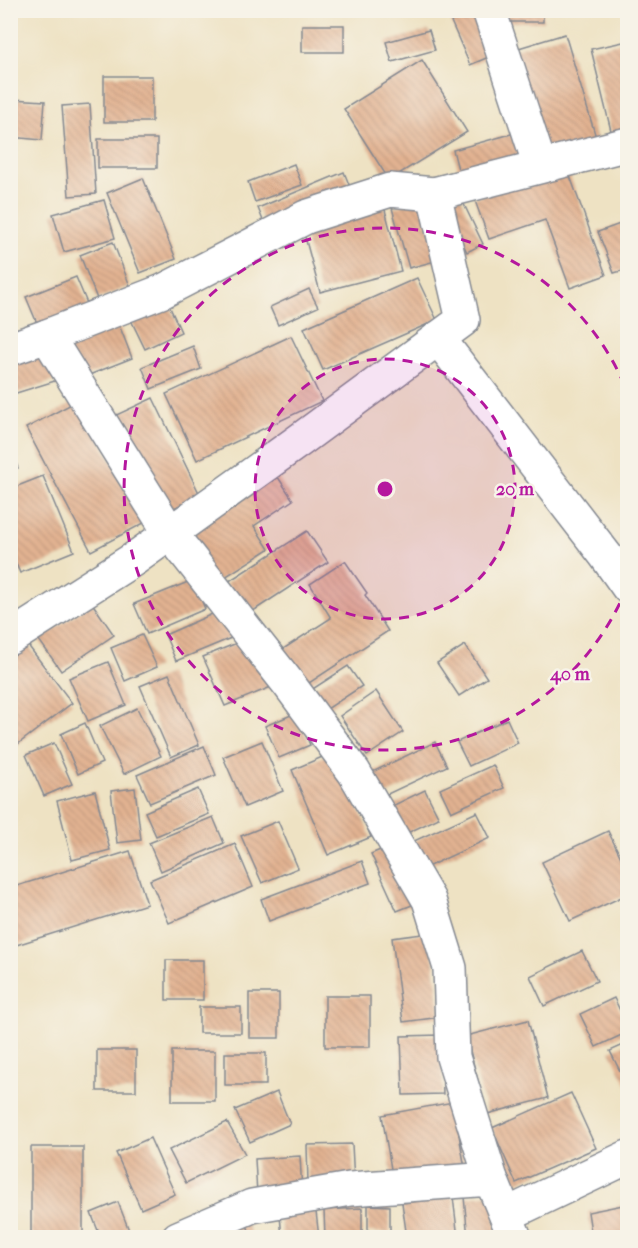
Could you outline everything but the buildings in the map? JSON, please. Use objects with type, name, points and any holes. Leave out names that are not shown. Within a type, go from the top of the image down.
[{"type":"street","points":[[489,10],[540,166]]},
{"type":"street","points":[[10,349],[163,291],[306,217],[390,190],[434,194],[627,144]]},
{"type":"street","points":[[10,638],[134,560],[463,320],[434,194]]},
{"type":"street","points":[[47,336],[170,534],[288,683],[354,772],[429,900],[450,968],[453,1057],[491,1179],[510,1226],[627,1157]]},
{"type":"street","points":[[438,338],[606,556],[627,587]]},
{"type":"street","points":[[178,1238],[252,1206],[350,1189],[491,1179]]}]
